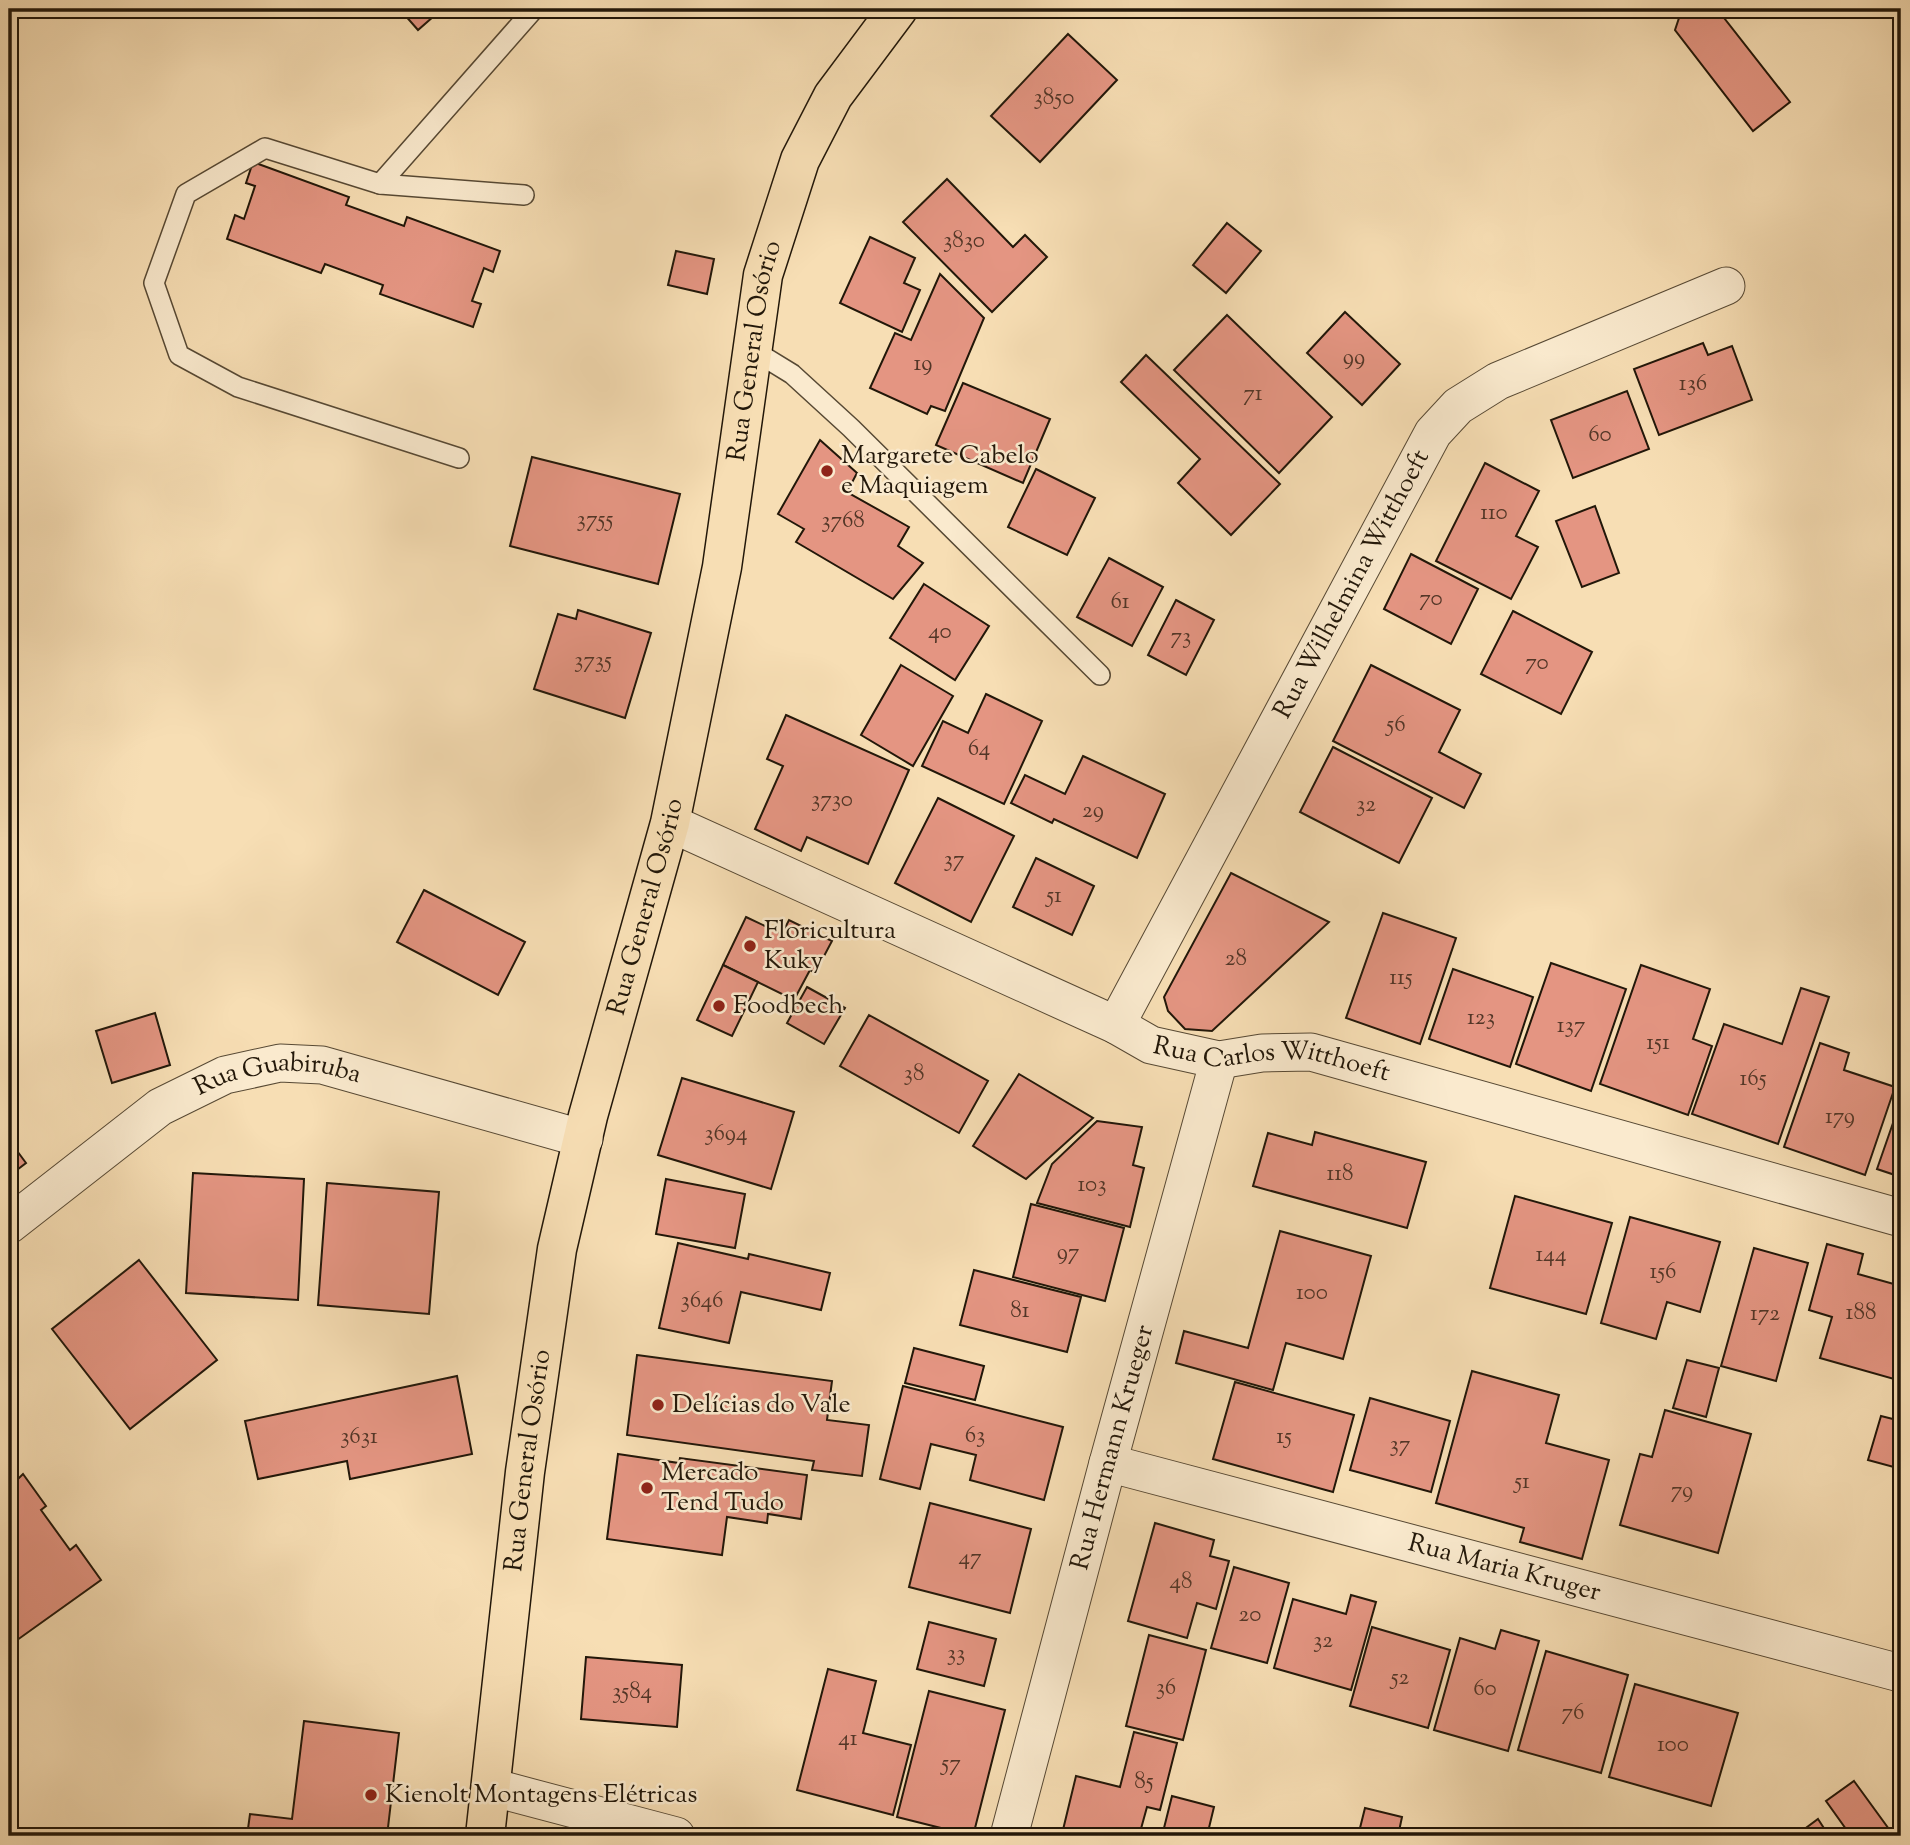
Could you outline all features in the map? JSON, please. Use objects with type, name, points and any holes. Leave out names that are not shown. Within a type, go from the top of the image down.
[{"type":"main road","name":"Rua General Osório","points":[[485,1836],[525,1472],[557,1249],[601,1067],[670,823],[722,567],[763,275],[800,160],[833,96],[898,9]]},
{"type":"street","name":"Rua Wilhelmina Witthoeft","points":[[1116,1025],[1433,433],[1458,406],[1498,381],[1726,286]]},
{"type":"street","name":"Rua Carlos Witthoeft","points":[[670,823],[1116,1025],[1152,1045],[1219,1060],[1262,1053],[1311,1052],[1901,1219]]},
{"type":"street","name":"Rua Hermann Krueger","points":[[1009,1836],[1219,1060]]},
{"type":"street","name":"Rua Guabiruba","points":[[9,1225],[160,1107],[225,1074],[280,1063],[322,1065],[584,1139]]},
{"type":"street","name":"Rua Maria Kruger","points":[[1108,1463],[1900,1673]]},
{"type":"street","points":[[491,1787],[676,1836]]},
{"type":"lane","points":[[380,184],[534,9]]},
{"type":"lane","points":[[458,458],[238,387],[179,355],[153,283],[186,194],[265,149],[380,184],[524,195]]},
{"type":"lane","points":[[751,349],[793,374],[852,428],[1100,675]]},
{"type":"building","points":[[409,9],[442,9],[418,30],[403,13]]},
{"type":"building","points":[[1682,9],[1717,9],[1790,102],[1753,131],[1675,30]]},
{"type":"building","points":[[1068,34],[1117,80],[1040,162],[991,116]]},
{"type":"building","points":[[253,162],[349,197],[346,205],[404,226],[407,217],[500,251],[493,272],[484,268],[472,301],[481,304],[473,327],[380,294],[383,285],[325,264],[321,273],[227,239],[235,215],[244,219],[255,186],[246,183]]},
{"type":"building","points":[[947,179],[1013,247],[1025,235],[1047,257],[992,312],[903,222]]},
{"type":"building","points":[[1227,223],[1261,251],[1226,293],[1193,265]]},
{"type":"building","points":[[870,237],[915,258],[904,283],[920,290],[902,332],[840,303]]},
{"type":"building","points":[[676,251],[714,259],[707,294],[668,285]]},
{"type":"building","points":[[940,274],[984,318],[945,411],[931,406],[927,414],[870,388],[895,333],[911,340]]},
{"type":"building","points":[[1345,312],[1400,364],[1362,405],[1307,353]]},
{"type":"building","points":[[1227,315],[1332,417],[1279,473],[1174,370]]},
{"type":"building","points":[[1703,343],[1708,355],[1732,346],[1752,400],[1659,435],[1634,369]]},
{"type":"building","points":[[1146,355],[1280,484],[1231,535],[1178,483],[1200,459],[1121,382]]},
{"type":"building","points":[[963,383],[1050,419],[1023,483],[936,445]]},
{"type":"building","points":[[1627,391],[1649,449],[1573,478],[1551,420]]},
{"type":"building","points":[[820,440],[857,473],[847,492],[909,527],[898,546],[923,563],[893,599],[796,542],[804,529],[778,514]]},
{"type":"building","points":[[532,457],[680,494],[658,584],[510,546]]},
{"type":"building","points":[[1485,463],[1539,491],[1516,536],[1538,547],[1511,599],[1436,561]]},
{"type":"building","points":[[1036,469],[1095,498],[1067,555],[1008,527]]},
{"type":"building","points":[[1595,506],[1619,573],[1582,587],[1556,521]]},
{"type":"building","points":[[1411,554],[1478,589],[1451,644],[1384,609]]},
{"type":"building","points":[[1109,558],[1163,587],[1132,646],[1077,617]]},
{"type":"building","points":[[924,584],[989,626],[955,680],[890,638]]},
{"type":"building","points":[[1176,600],[1214,620],[1186,675],[1148,655]]},
{"type":"building","points":[[578,610],[651,633],[625,718],[534,689],[558,614],[576,619]]},
{"type":"building","points":[[1513,611],[1592,652],[1561,714],[1481,674]]},
{"type":"building","points":[[901,665],[953,696],[913,766],[861,735]]},
{"type":"building","points":[[1371,665],[1460,710],[1439,752],[1481,774],[1464,808],[1333,741]]},
{"type":"building","points":[[986,694],[1042,721],[1004,804],[922,766],[943,721],[968,733]]},
{"type":"building","points":[[786,715],[909,770],[868,864],[807,837],[801,851],[755,829],[783,766],[767,759]]},
{"type":"building","points":[[1333,747],[1432,798],[1399,863],[1300,812]]},
{"type":"building","points":[[1083,756],[1165,794],[1137,858],[1054,819],[1052,823],[1011,803],[1025,775],[1065,794]]},
{"type":"building","points":[[938,798],[1014,836],[971,922],[895,883]]},
{"type":"building","points":[[1036,858],[1094,886],[1072,935],[1013,907]]},
{"type":"building","points":[[1231,873],[1329,922],[1212,1031],[1185,1029],[1168,1011],[1164,997]]},
{"type":"building","points":[[424,890],[525,942],[498,995],[397,942]]},
{"type":"building","points":[[1383,913],[1456,938],[1420,1044],[1346,1018]]},
{"type":"building","points":[[746,917],[782,934],[789,920],[832,941],[815,973],[810,970],[794,1000],[723,965]]},
{"type":"building","points":[[1551,963],[1626,989],[1591,1091],[1516,1064]]},
{"type":"building","points":[[723,965],[758,982],[732,1036],[697,1020]]},
{"type":"building","points":[[1641,965],[1710,989],[1693,1039],[1712,1046],[1688,1115],[1600,1084]]},
{"type":"building","points":[[1453,969],[1533,997],[1510,1067],[1429,1039]]},
{"type":"building","points":[[807,987],[845,1008],[824,1044],[787,1023]]},
{"type":"building","points":[[1801,988],[1829,997],[1778,1144],[1692,1114],[1724,1024],[1782,1044]]},
{"type":"building","points":[[155,1013],[170,1065],[112,1083],[96,1031]]},
{"type":"building","points":[[869,1015],[988,1081],[959,1133],[840,1066]]},
{"type":"building","points":[[1820,1043],[1849,1053],[1844,1070],[1895,1087],[1865,1175],[1784,1147]]},
{"type":"building","points":[[1019,1074],[1093,1118],[1026,1179],[973,1146]]},
{"type":"building","points":[[682,1078],[794,1112],[771,1189],[658,1155]]},
{"type":"building","points":[[1901,1100],[1901,1177],[1877,1169]]},
{"type":"building","points":[[1097,1121],[1142,1127],[1133,1165],[1144,1168],[1130,1227],[1037,1203],[1052,1164]]},
{"type":"building","points":[[1315,1132],[1426,1162],[1407,1228],[1253,1186],[1268,1133],[1312,1145]]},
{"type":"building","points":[[9,1140],[26,1163],[9,1176]]},
{"type":"building","points":[[193,1173],[304,1179],[298,1300],[186,1293]]},
{"type":"building","points":[[666,1179],[745,1194],[735,1248],[656,1234]]},
{"type":"building","points":[[327,1183],[439,1192],[429,1314],[318,1305]]},
{"type":"building","points":[[1515,1196],[1612,1223],[1586,1314],[1490,1288]]},
{"type":"building","points":[[1031,1204],[1124,1228],[1105,1301],[1013,1277]]},
{"type":"building","points":[[1630,1217],[1720,1242],[1700,1312],[1667,1302],[1656,1339],[1601,1323]]},
{"type":"building","points":[[1280,1231],[1371,1256],[1343,1359],[1286,1343],[1273,1390],[1176,1363],[1184,1331],[1248,1348]]},
{"type":"building","points":[[678,1243],[748,1259],[749,1254],[830,1273],[821,1310],[741,1292],[729,1343],[659,1328]]},
{"type":"building","points":[[1827,1244],[1863,1254],[1858,1274],[1901,1286],[1901,1381],[1820,1358],[1832,1317],[1809,1310]]},
{"type":"building","points":[[1754,1248],[1808,1263],[1776,1381],[1721,1366]]},
{"type":"building","points":[[139,1260],[217,1360],[130,1429],[52,1329]]},
{"type":"building","points":[[974,1270],[1081,1297],[1067,1352],[960,1325]]},
{"type":"building","points":[[914,1348],[984,1366],[975,1400],[905,1383]]},
{"type":"building","points":[[637,1355],[832,1381],[827,1420],[869,1425],[862,1476],[812,1470],[814,1461],[627,1435]]},
{"type":"building","points":[[1687,1360],[1719,1368],[1706,1417],[1673,1408]]},
{"type":"building","points":[[1472,1371],[1559,1395],[1546,1443],[1609,1460],[1582,1559],[1520,1542],[1524,1528],[1436,1503]]},
{"type":"building","points":[[457,1376],[472,1454],[350,1479],[347,1461],[258,1479],[245,1421]]},
{"type":"building","points":[[1235,1382],[1354,1415],[1333,1492],[1213,1459]]},
{"type":"building","points":[[903,1386],[1063,1427],[1044,1500],[970,1480],[976,1455],[931,1444],[920,1489],[880,1479]]},
{"type":"building","points":[[1370,1398],[1450,1421],[1431,1492],[1350,1470]]},
{"type":"building","points":[[1665,1410],[1751,1434],[1718,1553],[1620,1525],[1640,1454],[1652,1457]]},
{"type":"building","points":[[1881,1416],[1901,1421],[1901,1469],[1868,1460]]},
{"type":"building","points":[[618,1454],[679,1463],[680,1458],[807,1475],[801,1519],[768,1514],[767,1523],[727,1517],[722,1555],[607,1539]]},
{"type":"building","points":[[9,1464],[19,1478],[23,1474],[46,1506],[41,1510],[70,1550],[76,1545],[101,1580],[13,1643],[9,1638]]},
{"type":"building","points":[[930,1503],[1031,1529],[1010,1613],[909,1587]]},
{"type":"building","points":[[1155,1523],[1214,1540],[1210,1556],[1229,1561],[1216,1609],[1197,1603],[1187,1638],[1128,1621]]},
{"type":"building","points":[[1234,1567],[1289,1583],[1267,1663],[1211,1648]]},
{"type":"building","points":[[1351,1595],[1376,1602],[1351,1690],[1274,1668],[1293,1599],[1346,1614]]},
{"type":"building","points":[[929,1622],[996,1639],[984,1686],[917,1669]]},
{"type":"building","points":[[1372,1627],[1450,1650],[1428,1728],[1350,1706]]},
{"type":"building","points":[[1501,1630],[1539,1641],[1508,1751],[1434,1730],[1460,1638],[1495,1649]]},
{"type":"building","points":[[1149,1635],[1206,1650],[1183,1740],[1126,1726]]},
{"type":"building","points":[[1546,1651],[1628,1675],[1601,1773],[1518,1750]]},
{"type":"building","points":[[586,1657],[682,1665],[677,1727],[581,1719]]},
{"type":"building","points":[[828,1669],[876,1681],[863,1733],[911,1745],[893,1815],[797,1790]]},
{"type":"building","points":[[1635,1684],[1738,1713],[1711,1806],[1609,1777]]},
{"type":"building","points":[[929,1691],[1005,1710],[973,1836],[897,1817]]},
{"type":"building","points":[[304,1721],[399,1733],[387,1836],[247,1836],[250,1814],[292,1819]]},
{"type":"building","points":[[1134,1732],[1177,1743],[1160,1810],[1147,1807],[1139,1836],[1062,1834],[1076,1776],[1120,1787]]},
{"type":"building","points":[[1854,1781],[1894,1836],[1851,1836],[1826,1801]]},
{"type":"building","points":[[1172,1796],[1214,1807],[1207,1836],[1162,1836]]},
{"type":"building","points":[[1365,1808],[1402,1817],[1398,1836],[1358,1836]]},
{"type":"building","points":[[1818,1819],[1829,1836],[1795,1836]]},
{"type":"place","name":"Margarete Cabelo e Maquiagem","points":[[827,471]]},
{"type":"place","name":"Floricultura Kuky","points":[[750,946]]},
{"type":"place","name":"Foodbech","points":[[719,1006]]},
{"type":"place","name":"Delícias do Vale","points":[[658,1405]]},
{"type":"place","name":"Mercado Tend Tudo","points":[[647,1488]]},
{"type":"place","name":"Kienolt Montagens Elétricas","points":[[371,1795]]}]
